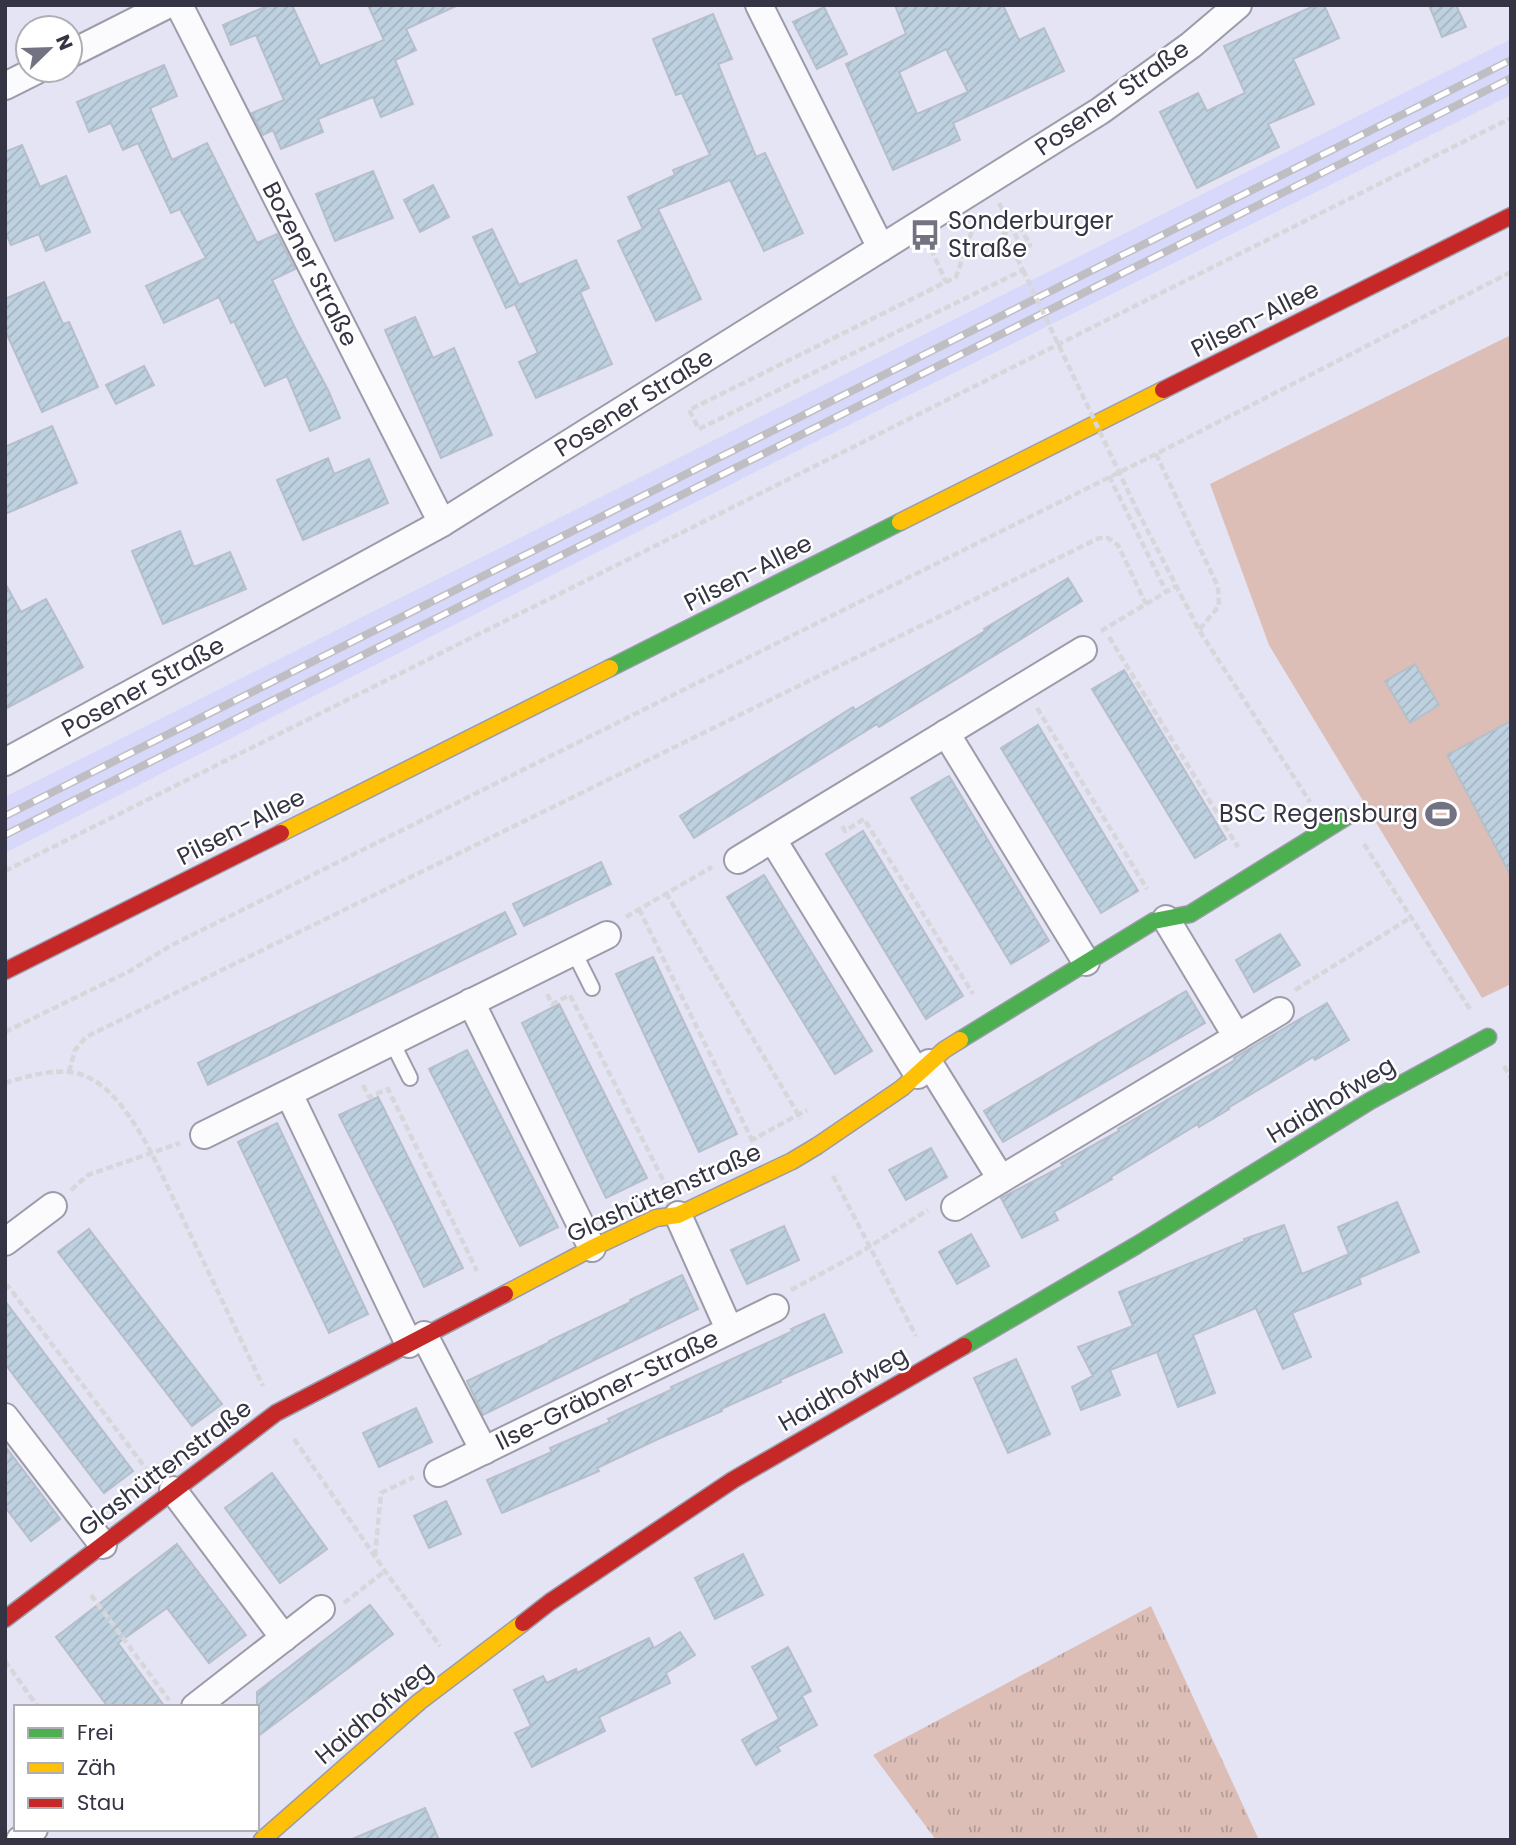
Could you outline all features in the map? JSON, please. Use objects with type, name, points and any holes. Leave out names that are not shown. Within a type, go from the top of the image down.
[{"type":"street","points":[[84,47],[167,5]]},
{"type":"street","name":"Bozener Straße","points":[[179,5],[442,523]]},
{"type":"street","points":[[759,5],[881,248]]},
{"type":"street","name":"Posener Straße","points":[[5,762],[442,523],[1100,111],[1191,45],[1238,5]]},
{"type":"street","name":"Pilsen-Allee","points":[[5,971],[1511,216]]},
{"type":"street","points":[[738,860],[1083,650]]},
{"type":"street","points":[[946,733],[1086,962]]},
{"type":"street","name":"Glashüttenstraße","points":[[5,1619],[276,1413],[592,1248],[656,1218],[678,1215],[792,1161],[902,1088],[944,1050],[990,1021],[1154,921],[1190,914],[1346,817]]},
{"type":"street","points":[[773,840],[923,1069],[1001,1179]]},
{"type":"street","points":[[1166,919],[1237,1037]]},
{"type":"street","points":[[204,1135],[607,935]]},
{"type":"street","points":[[471,1002],[592,1248]]},
{"type":"street","points":[[955,1207],[1280,1012]]},
{"type":"street","name":"Haidhofweg","points":[[262,1840],[419,1702],[551,1601],[733,1480],[1137,1245],[1370,1101],[1488,1037]]},
{"type":"street","name":"Ilse-Gräbner-Straße","points":[[289,1094],[416,1339],[484,1451]]},
{"type":"street","points":[[5,1242],[53,1206]]},
{"type":"street","name":"Ilse-Gräbner-Straße","points":[[678,1215],[729,1329]]},
{"type":"street","name":"Ilse-Gräbner-Straße","points":[[438,1473],[775,1308]]},
{"type":"street","points":[[5,1417],[103,1545]]},
{"type":"street","points":[[170,1493],[284,1638]]},
{"type":"street","points":[[198,1705],[321,1608]]},
{"type":"lane","points":[[574,952],[592,988]]},
{"type":"lane","points":[[392,1042],[410,1077]]},
{"type":"path","points":[[5,871],[1511,118]]},
{"type":"path","points":[[988,181],[956,278],[689,410],[699,429],[1023,270]]},
{"type":"path","points":[[1010,224],[1016,236],[1022,249],[1030,245],[1019,225],[1004,233],[1137,510],[1199,630],[1327,829]]},
{"type":"path","points":[[930,247],[946,282]]},
{"type":"path","points":[[5,1032],[131,971],[170,946],[1156,454],[1511,272]]},
{"type":"path","points":[[1156,454],[1218,587],[1219,606],[1199,630]]},
{"type":"path","points":[[1109,477],[1166,591]]},
{"type":"path","points":[[69,1072],[75,1050],[86,1037],[1099,538],[1108,538],[1118,545],[1146,604]]},
{"type":"path","points":[[1083,650],[1080,644],[1176,586]]},
{"type":"path","points":[[1104,629],[1240,849]]},
{"type":"path","points":[[1024,686],[1166,919]]},
{"type":"path","points":[[1346,817],[1488,1037]]},
{"type":"path","points":[[845,831],[863,819],[990,1021]]},
{"type":"path","points":[[607,935],[615,923],[666,893],[728,858],[738,860]]},
{"type":"path","points":[[666,893],[817,1146],[930,1364]]},
{"type":"path","points":[[639,909],[752,1140]]},
{"type":"path","points":[[1280,1012],[1275,1003],[1410,918]]},
{"type":"path","points":[[536,971],[552,1004],[570,995],[678,1215]]},
{"type":"path","points":[[352,1063],[369,1097],[388,1089],[491,1300]]},
{"type":"path","points":[[5,1083],[32,1074],[69,1072],[88,1077],[104,1087],[132,1118],[151,1152]]},
{"type":"path","points":[[740,1147],[810,1108]]},
{"type":"path","points":[[53,1206],[88,1175],[204,1135]]},
{"type":"path","points":[[775,1308],[771,1300],[856,1255],[949,1197],[955,1207]]},
{"type":"path","points":[[5,1288],[8,1286],[170,1493]]},
{"type":"path","points":[[375,1557],[381,1493],[426,1471],[438,1473]]},
{"type":"path","points":[[321,1608],[327,1616],[385,1571]]},
{"type":"path","points":[[86,1589],[173,1705]]},
{"type":"path","points":[[5,1661],[37,1705]]},
{"type":"shaded area","points":[[1511,39],[1511,95],[761,469],[5,853],[5,797]]},
{"type":"green space","name":"BSC Regensburg","points":[[1511,335],[1511,984],[1482,998],[1269,645],[1210,484]]},
{"type":"green space","points":[[1151,1606],[1259,1840],[936,1840],[873,1755]]},
{"type":"building","points":[[269,5],[292,5],[320,66],[384,40],[368,5],[458,5],[406,29],[416,50],[395,60],[413,104],[381,117],[373,97],[318,119],[323,132],[281,149],[273,130],[263,135],[252,113],[284,100],[256,35],[231,45],[223,25]]},
{"type":"building","points":[[895,5],[1003,5],[1019,40],[1044,28],[1064,71],[953,123],[960,140],[893,170],[846,64],[906,34]],"holes":[[[946,49],[968,92],[917,114],[899,72]]]},
{"type":"building","points":[[1316,5],[1324,5],[1339,38],[1293,59],[1314,104],[1268,124],[1279,147],[1197,188],[1160,112],[1198,93],[1207,111],[1245,93],[1224,46]]},
{"type":"building","points":[[1429,5],[1456,5],[1466,27],[1442,37]]},
{"type":"building","points":[[824,7],[847,54],[817,69],[793,22]]},
{"type":"building","points":[[713,14],[732,59],[718,64],[756,157],[765,153],[803,233],[764,251],[730,180],[658,209],[701,299],[656,321],[618,241],[643,229],[628,197],[675,175],[673,170],[710,155],[682,93],[676,95],[653,39]]},
{"type":"building","points":[[164,65],[177,96],[150,108],[172,160],[207,143],[257,243],[277,234],[295,269],[272,280],[340,418],[310,431],[287,376],[265,386],[234,321],[231,323],[219,297],[164,323],[146,286],[206,258],[180,209],[171,213],[138,143],[123,150],[111,123],[89,132],[77,102]]},
{"type":"building","points":[[22,145],[40,187],[66,176],[90,232],[46,251],[39,234],[11,245],[5,231],[5,152]]},
{"type":"building","points":[[373,171],[393,218],[335,241],[316,194]]},
{"type":"building","points":[[433,185],[449,217],[420,232],[404,200]]},
{"type":"building","points":[[492,229],[519,285],[576,260],[589,288],[580,292],[612,364],[536,398],[519,362],[538,353],[515,304],[506,308],[473,237]]},
{"type":"building","points":[[44,282],[63,324],[69,322],[98,387],[42,412],[5,330],[5,299]]},
{"type":"building","points":[[415,317],[433,358],[454,348],[492,435],[441,458],[385,330]]},
{"type":"building","points":[[144,366],[154,385],[116,404],[106,385]]},
{"type":"building","points":[[52,426],[77,483],[5,514],[5,447]]},
{"type":"building","points":[[328,458],[334,474],[369,459],[388,503],[303,540],[277,480]]},
{"type":"building","points":[[180,531],[194,567],[230,552],[246,589],[163,624],[132,551]]},
{"type":"building","points":[[1068,578],[1082,601],[694,838],[680,816],[853,707],[855,710]]},
{"type":"building","points":[[5,583],[21,612],[46,599],[83,667],[5,709]]},
{"type":"building","points":[[1415,664],[1439,705],[1410,723],[1385,681]]},
{"type":"building","points":[[1124,670],[1226,839],[1195,858],[1092,689]]},
{"type":"building","points":[[1511,721],[1511,876],[1447,755]]},
{"type":"building","points":[[1038,725],[1138,891],[1101,913],[1001,748]]},
{"type":"building","points":[[949,776],[1049,941],[1011,964],[911,798]]},
{"type":"building","points":[[863,831],[963,996],[926,1019],[826,854]]},
{"type":"building","points":[[601,862],[611,884],[524,926],[513,904]]},
{"type":"building","points":[[764,875],[872,1051],[835,1074],[727,897]]},
{"type":"building","points":[[505,912],[516,934],[208,1085],[198,1063]]},
{"type":"building","points":[[1280,934],[1300,965],[1254,992],[1236,960]]},
{"type":"building","points":[[653,957],[737,1134],[699,1152],[616,974]]},
{"type":"building","points":[[1186,991],[1205,1023],[1003,1142],[984,1111]]},
{"type":"building","points":[[1327,1003],[1349,1040],[1315,1060],[1313,1057],[1199,1127],[1198,1124],[1054,1212],[1058,1220],[1022,1238],[1001,1198],[1063,1166],[1061,1163],[1119,1131],[1118,1129]]},
{"type":"building","points":[[559,1004],[647,1178],[606,1198],[522,1023]]},
{"type":"building","points":[[467,1050],[558,1227],[520,1246],[429,1069]]},
{"type":"building","points":[[378,1097],[463,1268],[424,1287],[339,1115]]},
{"type":"building","points":[[277,1123],[368,1314],[329,1333],[238,1142]]},
{"type":"building","points":[[931,1148],[947,1177],[906,1200],[889,1170]]},
{"type":"building","points":[[1397,1202],[1419,1252],[1359,1278],[1361,1284],[1292,1313],[1311,1357],[1283,1369],[1256,1308],[1193,1335],[1215,1393],[1178,1407],[1157,1352],[1110,1370],[1120,1395],[1081,1410],[1072,1387],[1093,1376],[1078,1347],[1133,1326],[1119,1292],[1284,1225],[1302,1274],[1349,1254],[1338,1227]]},
{"type":"building","points":[[784,1226],[799,1260],[747,1284],[731,1250]]},
{"type":"building","points":[[89,1229],[222,1404],[192,1426],[58,1252]]},
{"type":"building","points":[[971,1234],[989,1266],[957,1284],[939,1252]]},
{"type":"building","points":[[682,1275],[698,1309],[483,1415],[467,1381]]},
{"type":"building","points":[[5,1301],[133,1471],[104,1493],[5,1364]]},
{"type":"building","points":[[824,1314],[842,1352],[597,1468],[599,1471],[502,1513],[487,1480],[552,1452],[550,1448],[610,1422],[608,1419],[673,1389],[671,1387]]},
{"type":"building","points":[[1016,1359],[1050,1434],[1008,1453],[974,1378]]},
{"type":"building","points":[[416,1408],[432,1442],[379,1467],[363,1433]]},
{"type":"building","points":[[5,1446],[60,1519],[31,1541],[5,1507]]},
{"type":"building","points":[[272,1473],[327,1549],[280,1583],[225,1508]]},
{"type":"building","points":[[446,1501],[461,1534],[429,1548],[414,1516]]},
{"type":"building","points":[[177,1544],[246,1635],[209,1663],[167,1608],[118,1643],[164,1705],[107,1705],[56,1637]]},
{"type":"building","points":[[743,1554],[763,1595],[715,1619],[695,1578]]},
{"type":"building","points":[[370,1605],[393,1634],[259,1735],[257,1692]]},
{"type":"building","points":[[680,1632],[695,1655],[666,1673],[670,1683],[599,1717],[605,1731],[532,1767],[515,1733],[531,1726],[514,1690],[543,1676],[547,1683],[576,1669],[577,1673],[649,1638],[654,1648]]},
{"type":"building","points":[[788,1647],[811,1691],[802,1696],[817,1725],[777,1747],[780,1751],[756,1765],[742,1740],[779,1719],[752,1667]]},
{"type":"building","points":[[425,1808],[439,1840],[350,1840]]},
{"type":"railway","points":[[5,816],[1511,60]]},
{"type":"railway","points":[[5,835],[1511,78]]},
{"type":"traffic: fast","points":[[610,668],[900,522]]},
{"type":"traffic: fast","points":[[960,1040],[1154,921],[1190,914],[1346,817]]},
{"type":"traffic: fast","points":[[964,1346],[1137,1245],[1370,1101],[1488,1037]]},
{"type":"traffic: slow","points":[[900,522],[1163,390]]},
{"type":"traffic: slow","points":[[281,833],[610,668]]},
{"type":"traffic: slow","points":[[505,1294],[656,1218],[678,1215],[792,1161],[902,1088],[944,1050],[960,1040]]},
{"type":"traffic: slow","points":[[262,1840],[419,1702],[523,1623]]},
{"type":"traffic: jam","points":[[1163,390],[1511,216]]},
{"type":"traffic: jam","points":[[5,971],[281,833]]},
{"type":"traffic: jam","points":[[5,1619],[276,1413],[505,1294]]},
{"type":"traffic: jam","points":[[523,1623],[550,1602],[733,1480],[964,1346]]},
{"type":"place","name":"Sonderburger Straße","points":[[925,235]]},
{"type":"place","name":"BSC Regensburg","points":[[1441,814]]}]
